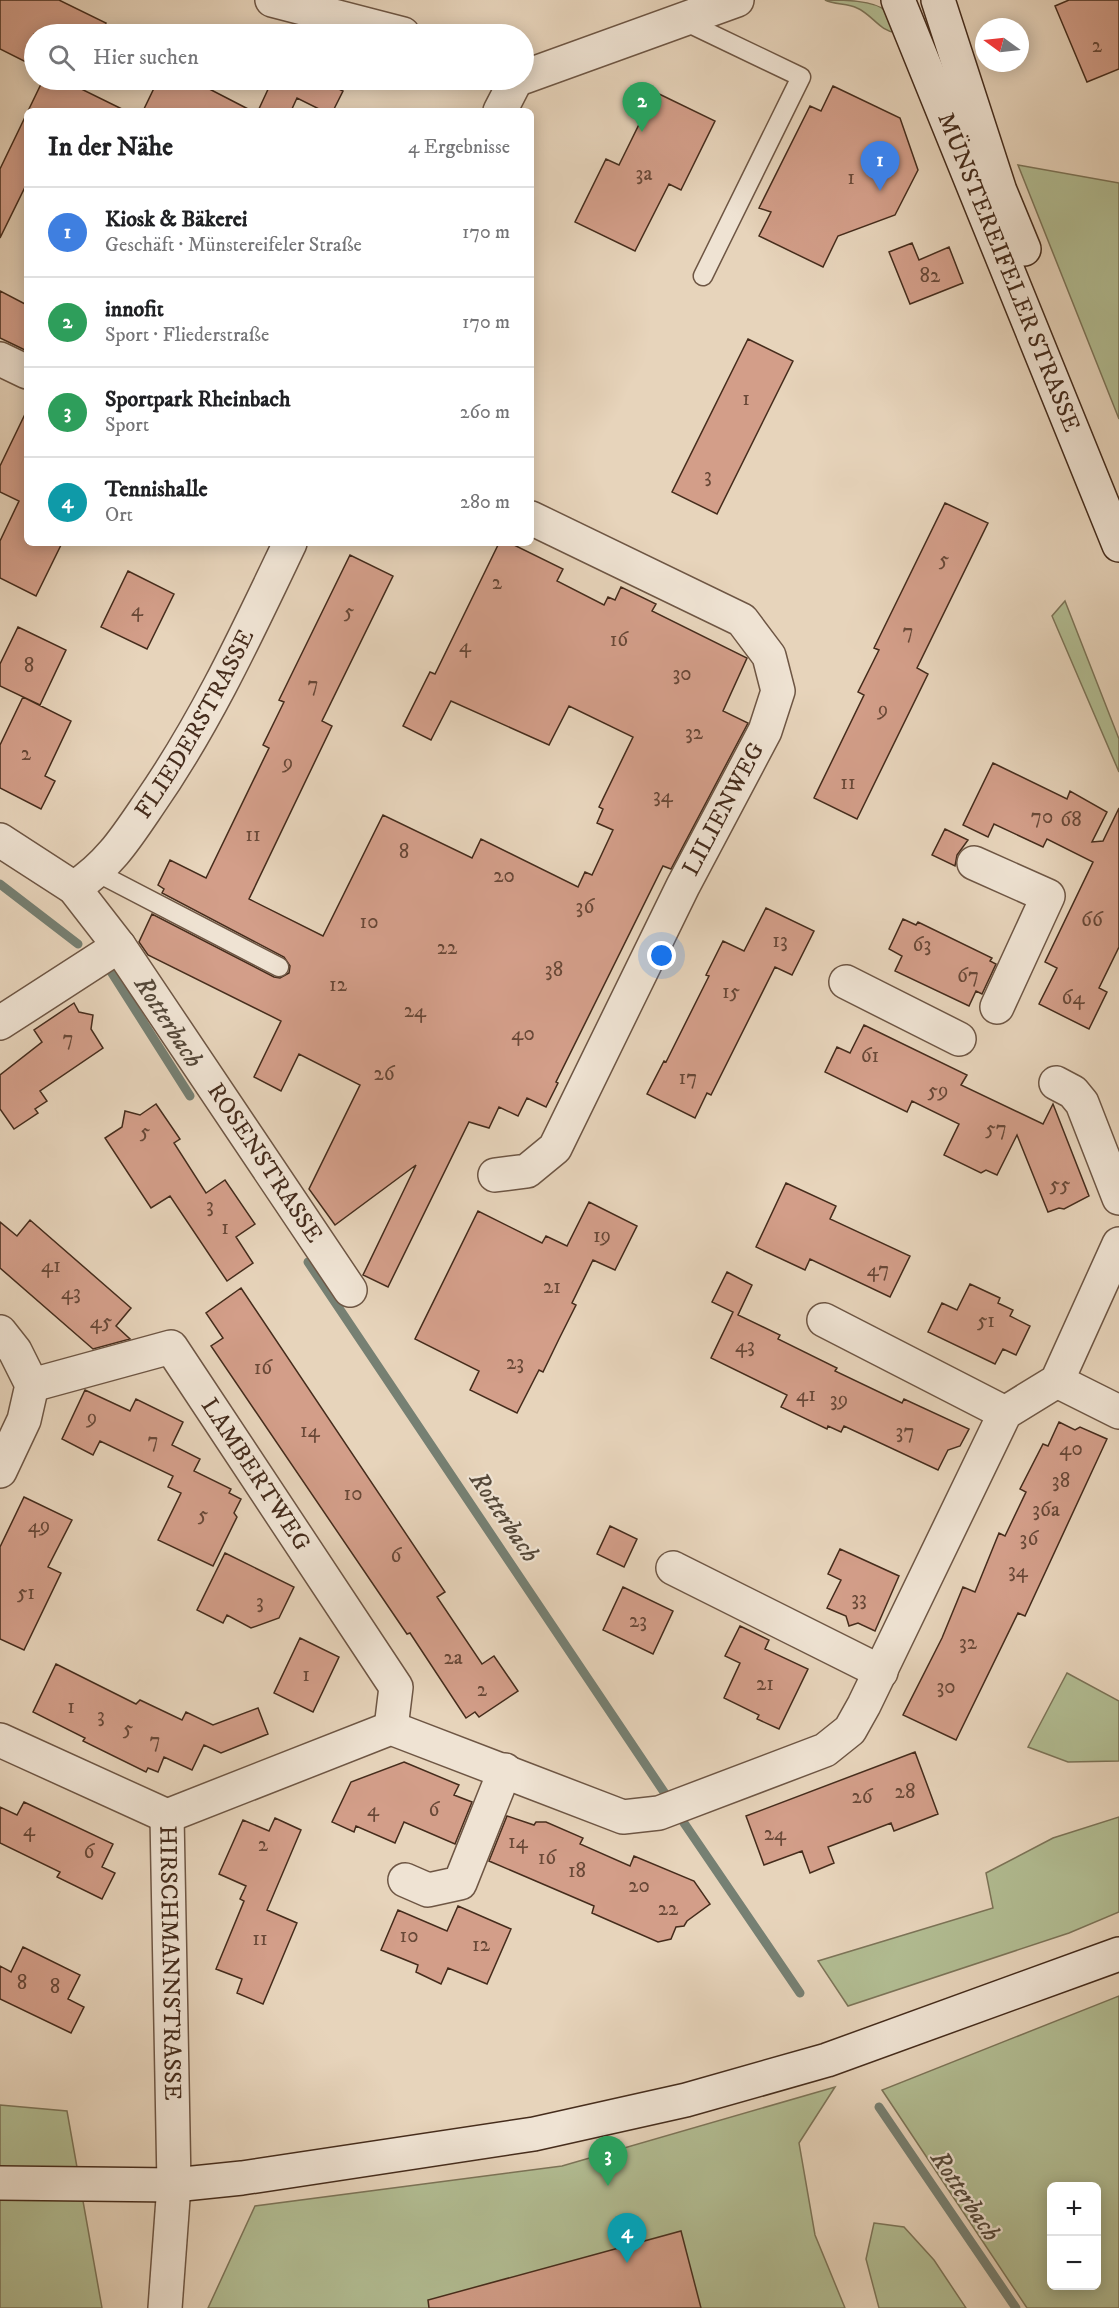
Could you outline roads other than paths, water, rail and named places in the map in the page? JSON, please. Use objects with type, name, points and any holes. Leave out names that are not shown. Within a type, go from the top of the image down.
[{"type":"street","points":[[272,0],[364,24]]},
{"type":"street","points":[[534,74],[737,0]]},
{"type":"street","name":"MÜNSTEREIFELER STRASSE","points":[[898,0],[1119,545]]},
{"type":"street","name":"MÜNSTEREIFELER STRASSE","points":[[938,0],[1000,191],[1119,488]]},
{"type":"street","points":[[502,108],[511,90]]},
{"type":"street","points":[[0,359],[24,371]]},
{"type":"street","name":"LILIENWEG","points":[[495,1175],[527,1171],[555,1148],[682,886],[765,731],[778,691],[769,656],[742,620],[534,519]]},
{"type":"street","name":"FLIEDERSTRASSE","points":[[86,880],[170,775],[213,704],[289,546]]},
{"type":"street","name":"ROSENSTRASSE","points":[[0,840],[86,880],[119,946],[350,1290]]},
{"type":"street","points":[[974,863],[1048,896],[997,1007]]},
{"type":"street","points":[[0,1023],[119,946]]},
{"type":"street","points":[[846,982],[958,1039]]},
{"type":"street","points":[[1056,1083],[1073,1092],[1082,1103],[1119,1198]]},
{"type":"street","points":[[167,1816],[391,1728],[623,1817],[659,1813],[825,1750],[850,1730],[881,1672],[1005,1413],[1057,1381],[1119,1244]]},
{"type":"street","points":[[824,1320],[1005,1413]]},
{"type":"street","points":[[0,1332],[15,1351],[33,1385],[24,1420],[0,1471]]},
{"type":"street","name":"LAMBERTWEG","points":[[33,1385],[171,1347],[396,1687],[391,1728]]},
{"type":"street","points":[[1057,1381],[1119,1412]]},
{"type":"street","points":[[673,1568],[881,1672]]},
{"type":"street","name":"HIRSCHMANNSTRASSE","points":[[0,1740],[167,1816],[174,2186],[165,2308]]},
{"type":"street","points":[[405,1880],[428,1890],[460,1883],[505,1770]]},
{"type":"street","points":[[0,2183],[174,2186],[242,2178],[534,2134],[686,2100],[827,2060],[1119,1954]]},
{"type":"lane","points":[[684,21],[801,77],[703,276]]},
{"type":"lane","points":[[86,880],[279,967]]},
{"type":"waterway","name":"Rotterbach","points":[[0,884],[78,944]]},
{"type":"waterway","name":"Rotterbach","points":[[110,970],[190,1096]]},
{"type":"waterway","name":"Rotterbach","points":[[308,1262],[666,1795]]},
{"type":"waterway","name":"Rotterbach","points":[[684,1823],[800,1993]]},
{"type":"waterway","name":"Rotterbach","points":[[879,2107],[1016,2308]]},
{"type":"place","name":"innofit","points":[[642,132]]},
{"type":"place","name":"Kiosk & Bäkerei","points":[[880,191]]},
{"type":"place","name":"Sportpark Rheinbach","points":[[608,2186]]},
{"type":"place","name":"Tennishalle","points":[[627,2263]]}]
